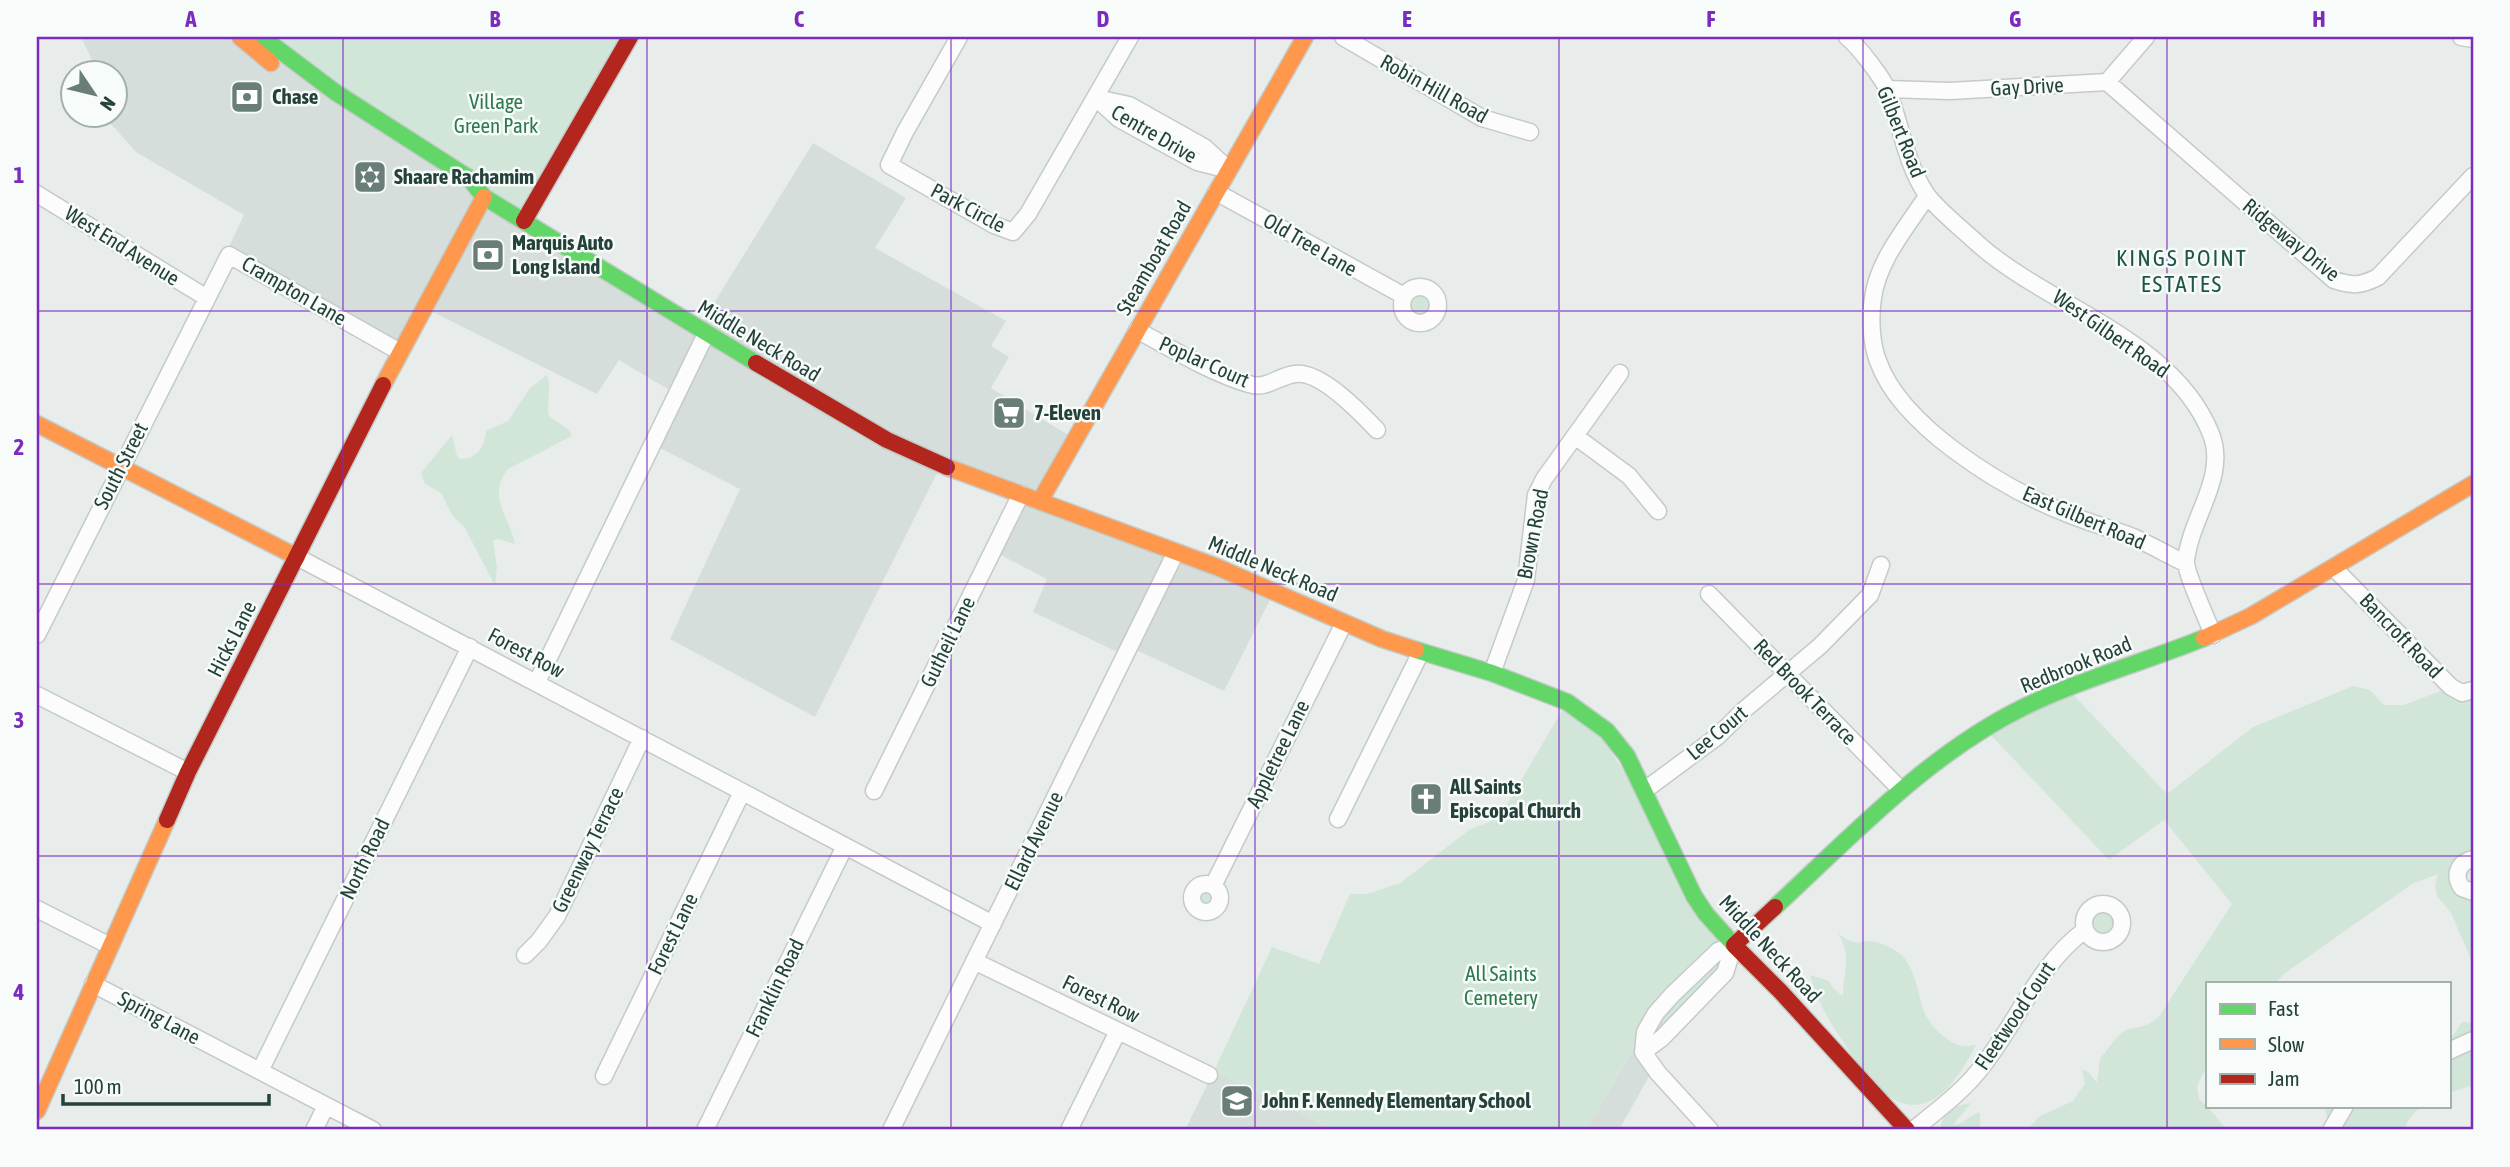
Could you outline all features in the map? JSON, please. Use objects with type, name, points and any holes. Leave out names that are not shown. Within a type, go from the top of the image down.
[{"type":"main road","points":[[240,37],[310,92],[418,164]]},
{"type":"main road","name":"Middle Neck Road","points":[[262,37],[347,99],[469,178],[484,197]]},
{"type":"main road","points":[[524,221],[630,37]]},
{"type":"main road","name":"Steamboat Road","points":[[1040,501],[1305,37]]},
{"type":"main road","name":"Middle Neck Road","points":[[462,193],[484,197],[706,334],[887,440],[947,467],[1176,552],[1344,623],[1421,652],[1492,673],[1567,702],[1590,716],[1607,731],[1627,756],[1694,896],[1706,914],[1907,1130]]},
{"type":"main road","name":"Hicks Lane","points":[[37,1111],[188,772],[400,352],[484,197]]},
{"type":"main road","name":"Forest Row","points":[[37,424],[296,558]]},
{"type":"main road","name":"Redbrook Road","points":[[1734,945],[1901,790],[1946,754],[2024,707],[2213,635],[2251,616],[2473,484]]},
{"type":"street","name":"Park Circle","points":[[959,37],[905,131],[889,165],[993,225],[1013,232],[1024,220],[1130,37]]},
{"type":"street","name":"Robin Hill Road","points":[[1343,37],[1482,118],[1530,132]]},
{"type":"street","name":"Gilbert Road","points":[[1847,37],[1887,89],[1901,140],[1927,195]]},
{"type":"street","points":[[2107,82],[2146,37]]},
{"type":"street","points":[[2461,37],[2473,39]]},
{"type":"street","name":"Gay Drive","points":[[1887,89],[1950,91],[2107,82]]},
{"type":"street","name":"Ridgeway Drive","points":[[2107,82],[2334,280],[2352,286],[2367,284],[2378,277],[2473,176]]},
{"type":"street","name":"Centre Drive","points":[[1096,98],[1119,119],[1197,162],[1229,170]]},
{"type":"street","name":"Old Tree Lane","points":[[1216,192],[1404,296]]},
{"type":"street","name":"West End Avenue","points":[[37,194],[207,298]]},
{"type":"street","name":"West Gilbert Road","points":[[1927,195],[1979,245],[2150,358],[2172,374],[2191,397],[2204,417],[2212,437],[2216,462],[2185,563]]},
{"type":"street","name":"East Gilbert Road","points":[[1927,195],[1884,262],[1873,297],[1872,333],[1875,352],[1889,385],[1939,438],[2007,485],[2063,512],[2134,538],[2185,563]]},
{"type":"street","name":"Crampton Lane","points":[[207,298],[229,254],[400,352]]},
{"type":"street","name":"South Street","points":[[37,635],[207,298]]},
{"type":"street","name":"Poplar Court","points":[[1137,330],[1184,357],[1251,385],[1266,385],[1293,373],[1304,373],[1351,403],[1377,430]]},
{"type":"street","points":[[537,682],[706,334]]},
{"type":"street","name":"Brown Road","points":[[1492,673],[1526,580],[1536,495],[1544,479],[1620,373]]},
{"type":"street","points":[[1575,436],[1629,476],[1658,511]]},
{"type":"street","name":"Gutheil Lane","points":[[874,791],[1021,494]]},
{"type":"street","name":"Ellard Avenue","points":[[891,1130],[1176,552]]},
{"type":"street","name":"Forest Row","points":[[296,558],[993,923]]},
{"type":"street","points":[[2185,563],[2213,635]]},
{"type":"street","name":"Lee Court","points":[[1645,790],[1718,736],[1820,646],[1864,601],[1873,588],[1881,565]]},
{"type":"street","name":"Bancroft Road","points":[[2334,568],[2451,687],[2462,693],[2473,690]]},
{"type":"street","name":"Red Brook Terrace","points":[[1709,594],[1901,790]]},
{"type":"street","name":"Appletree Lane","points":[[1213,886],[1344,623]]},
{"type":"street","name":"North Road","points":[[260,1071],[470,647]]},
{"type":"street","points":[[1338,819],[1421,652]]},
{"type":"street","points":[[37,695],[188,772]]},
{"type":"street","name":"Greenway Terrace","points":[[525,955],[540,941],[557,916],[642,738]]},
{"type":"street","name":"Forest Lane","points":[[604,1076],[741,792]]},
{"type":"street","name":"Franklin Road","points":[[705,1130],[845,846]]},
{"type":"street","points":[[2473,859],[2459,867],[2457,878],[2462,888],[2473,892]]},
{"type":"street","points":[[37,909],[110,946]]},
{"type":"street","name":"Fleetwood Court","points":[[1913,1130],[1957,1094],[1977,1073],[2054,957],[2085,930]]},
{"type":"street","points":[[1643,1052],[1662,1038],[1725,973],[1734,945]]},
{"type":"street","points":[[1710,1130],[1658,1073],[1643,1052],[1645,1032],[1656,1013],[1718,951],[1734,945]]},
{"type":"street","name":"Forest Row","points":[[974,961],[1209,1075]]},
{"type":"street","name":"Spring Lane","points":[[93,984],[373,1130]]},
{"type":"street","points":[[1069,1130],[1118,1031]]},
{"type":"street","points":[[2450,1051],[2473,1040]]},
{"type":"street","points":[[314,1130],[326,1106]]},
{"type":"street","points":[[2331,1130],[2344,1108]]},
{"type":"shaded area","points":[[81,37],[249,37],[698,329],[813,143],[906,198],[875,248],[1006,321],[991,346],[1009,357],[991,388],[1075,439],[1041,500],[1274,592],[1224,691],[1130,647],[1126,656],[1033,612],[1047,579],[993,551],[1021,494],[941,465],[815,717],[670,639],[740,489],[652,444],[676,394],[619,360],[597,394],[425,308],[400,352],[227,251],[244,215],[136,152],[116,130],[130,130],[130,60],[92,60]]},
{"type":"shaded area","name":"John F. Kennedy Elementary School","points":[[1643,1032],[1652,1071],[1619,1130],[1586,1130]]},
{"type":"shaded area","name":"John F. Kennedy Elementary School","points":[[1214,1071],[1335,1130],[1185,1130]]},
{"type":"green space","name":"Village Green Park","points":[[249,37],[630,37],[524,221]]},
{"type":"green space","points":[[1420,291],[1430,295],[1434,305],[1430,315],[1420,319],[1410,315],[1406,305],[1410,295]]},
{"type":"green space","points":[[547,375],[549,416],[568,429],[572,436],[508,469],[502,479],[499,498],[515,544],[493,540],[497,567],[495,586],[465,528],[452,515],[441,493],[425,484],[421,473],[452,435],[457,456],[461,459],[476,454],[482,447],[486,431],[508,421],[530,388]]},
{"type":"green space","points":[[2353,686],[2370,690],[2384,705],[2404,705],[2451,687],[2473,696],[2473,865],[2467,879],[2473,882],[2473,964],[2451,913],[2437,896],[2435,885],[2438,874],[2412,884],[2285,973],[2277,982],[2206,982],[2206,1068],[2197,1086],[2199,1099],[2227,1130],[2027,1130],[2040,1116],[2073,1101],[2085,1083],[2082,1070],[2087,1071],[2097,1082],[2100,1059],[2117,1037],[2126,1030],[2147,1025],[2158,1018],[2232,904],[2164,820],[2109,860],[1986,730],[2068,689],[2167,794],[2253,727]]},
{"type":"green space","name":"All Saints Cemetery","points":[[1567,702],[1588,716],[1734,943],[1652,1016],[1586,1130],[1335,1130],[1214,1071],[1272,947],[1319,964],[1350,894],[1367,894],[1400,883],[1469,830],[1499,818]]},
{"type":"green space","points":[[1206,888],[1214,891],[1217,899],[1214,907],[1206,910],[1198,907],[1195,899],[1198,891]]},
{"type":"green space","points":[[2104,907],[2115,912],[2120,923],[2115,934],[2104,939],[2093,934],[2088,923],[2093,912]]},
{"type":"green space","points":[[1838,933],[1853,942],[1877,942],[1898,952],[1911,970],[1924,1010],[1935,1029],[1956,1044],[1976,1045],[1956,1078],[1938,1097],[1915,1105],[1902,1103],[1888,1096],[1862,1068],[1833,1027],[1810,975],[1829,981],[1843,996],[1846,957]]},
{"type":"green space","points":[[1731,949],[1722,973],[1645,1047],[1658,1015]]},
{"type":"green space","points":[[2462,1022],[2473,1023],[2473,1085],[2450,1093],[2450,1040]]},
{"type":"green space","points":[[1971,1103],[1953,1125],[1980,1112],[1980,1130],[1940,1130],[1943,1118],[1950,1110]]},
{"type":"green space","points":[[2324,1108],[2420,1108],[2411,1116],[2405,1130],[2330,1130]]},
{"type":"traffic: fast","points":[[262,37],[335,92],[469,178],[484,197],[756,363]]},
{"type":"traffic: fast","points":[[1775,907],[1893,798],[1924,772],[1989,726],[2068,688],[2204,638]]},
{"type":"traffic: fast","points":[[1416,650],[1492,673],[1567,702],[1607,731],[1627,756],[1694,896],[1734,945]]},
{"type":"traffic: slow","points":[[240,37],[271,63]]},
{"type":"traffic: slow","points":[[1040,501],[1305,37]]},
{"type":"traffic: slow","points":[[383,385],[484,197]]},
{"type":"traffic: slow","points":[[37,424],[297,557]]},
{"type":"traffic: slow","points":[[947,467],[1217,567],[1382,639],[1416,650]]},
{"type":"traffic: slow","points":[[2204,638],[2251,616],[2473,484]]},
{"type":"traffic: slow","points":[[37,1111],[167,820]]},
{"type":"traffic: jam","points":[[524,221],[630,37]]},
{"type":"traffic: jam","points":[[756,363],[887,440],[947,467]]},
{"type":"traffic: jam","points":[[167,820],[188,772],[383,385]]},
{"type":"traffic: jam","points":[[1775,907],[1734,945],[1780,991],[1907,1130]]},
{"type":"place","name":"Chase","points":[[247,97]]},
{"type":"place","name":"Shaare Rachamim","points":[[370,177]]},
{"type":"place","name":"Marquis Auto Long Island","points":[[488,255]]},
{"type":"place","name":"7-Eleven","points":[[1009,413]]},
{"type":"place","name":"All Saints Episcopal Church","points":[[1426,799]]},
{"type":"place","name":"John F. Kennedy Elementary School","points":[[1237,1101]]},
{"type":"district","name":"KINGS POINT ESTATES","points":[[2182,271]]}]
